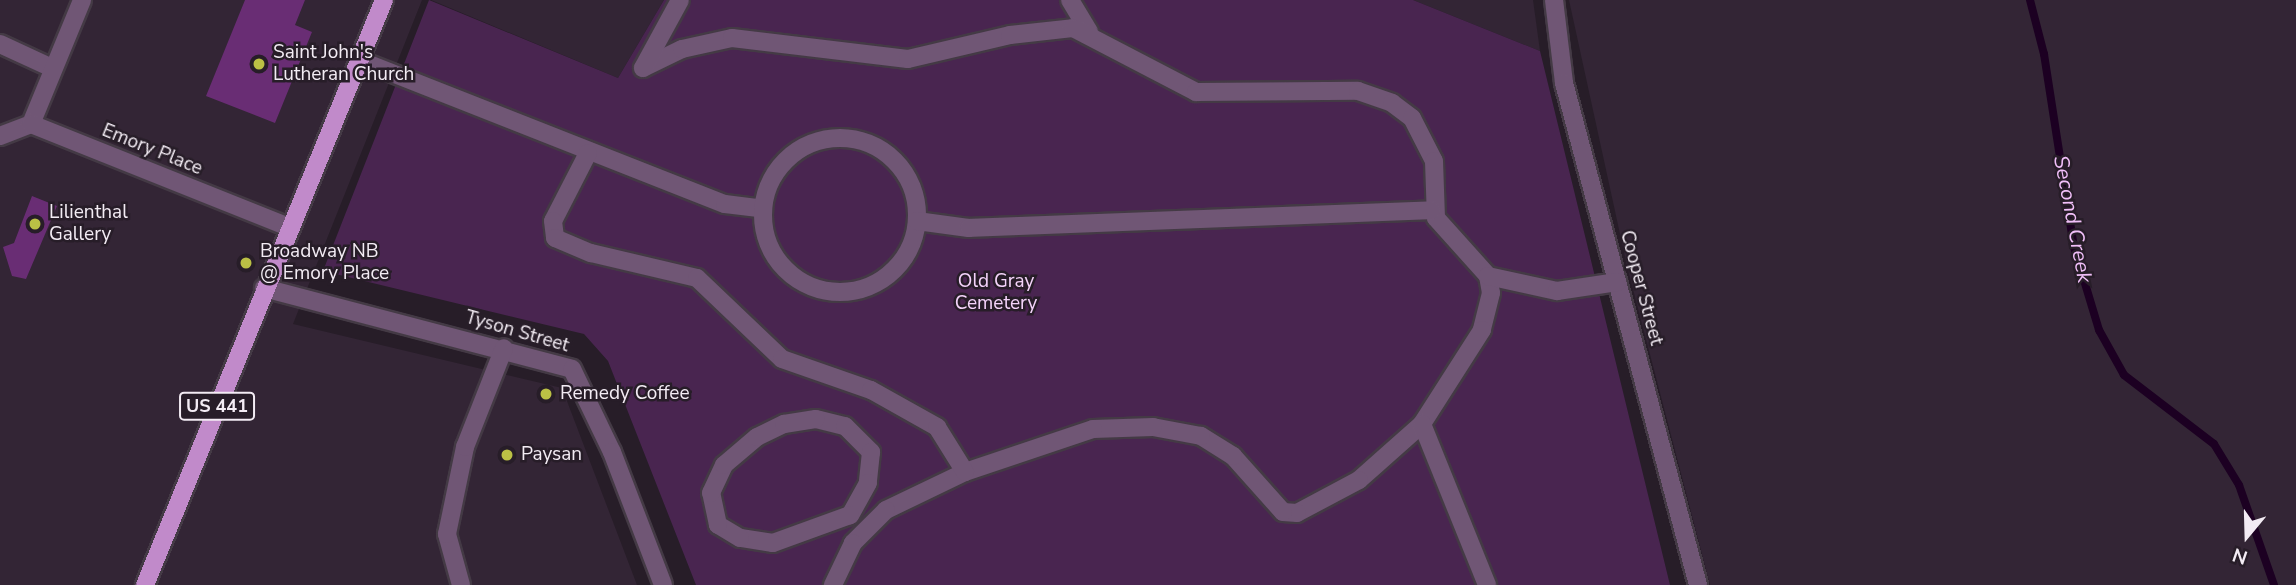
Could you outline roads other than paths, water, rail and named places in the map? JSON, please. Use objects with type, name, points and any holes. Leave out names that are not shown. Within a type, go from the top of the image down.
[{"type":"main road","name":"US 441","points":[[145,585],[288,227],[384,0]]},
{"type":"street","points":[[0,136],[30,124],[82,0]]},
{"type":"street","points":[[680,0],[643,68],[682,49],[732,38],[908,59],[1028,32],[1073,28],[1088,32],[1128,59],[1196,92],[1336,89],[1392,103],[1412,118],[1434,161],[1433,210],[1488,276],[1491,293],[1482,330],[1422,424],[1359,480],[1290,515],[1223,449],[1175,429],[1093,429],[965,472],[886,510],[865,529],[834,585]]},
{"type":"street","points":[[1069,0],[1088,32]]},
{"type":"street","name":"Cooper Street","points":[[1554,0],[1564,83],[1698,585]]},
{"type":"street","points":[[0,44],[52,68]]},
{"type":"street","points":[[359,60],[588,153],[725,204],[763,209]]},
{"type":"street","name":"Emory Place","points":[[30,124],[288,227]]},
{"type":"street","points":[[846,137],[870,143],[906,174],[917,221],[899,265],[869,285],[834,292],[790,274],[774,256],[763,209],[780,165],[799,149],[846,137]]},
{"type":"street","points":[[588,153],[553,221],[555,238],[591,253],[686,272],[782,359],[872,390],[937,427],[965,472]]},
{"type":"street","points":[[917,221],[969,228],[1433,210]]},
{"type":"street","points":[[1488,276],[1557,291],[1617,282]]},
{"type":"street","name":"Tyson Street","points":[[264,288],[503,348],[572,369],[612,452],[663,585]]},
{"type":"street","points":[[461,585],[447,534],[465,447],[503,348]]},
{"type":"street","points":[[816,419],[845,426],[871,452],[868,483],[850,515],[789,540],[756,542],[718,525],[711,493],[724,465],[744,445],[784,424],[816,419]]},
{"type":"street","points":[[1422,424],[1487,585]]},
{"type":"street","points":[[850,515],[865,529]]},
{"type":"waterway","name":"Second Creek","points":[[2030,0],[2044,54],[2074,247],[2099,330],[2124,375],[2214,444],[2239,485],[2274,585]]},
{"type":"place","name":"Saint John's Lutheran Church","points":[[259,64]]},
{"type":"place","name":"Lilienthal Gallery","points":[[35,224]]},
{"type":"place","name":"Broadway NB @ Emory Place","points":[[246,263]]},
{"type":"place","name":"Remedy Coffee","points":[[546,394]]},
{"type":"place","name":"Paysan","points":[[507,455]]},
{"type":"park label","name":"Old Gray Cemetery","points":[[996,293]]}]
